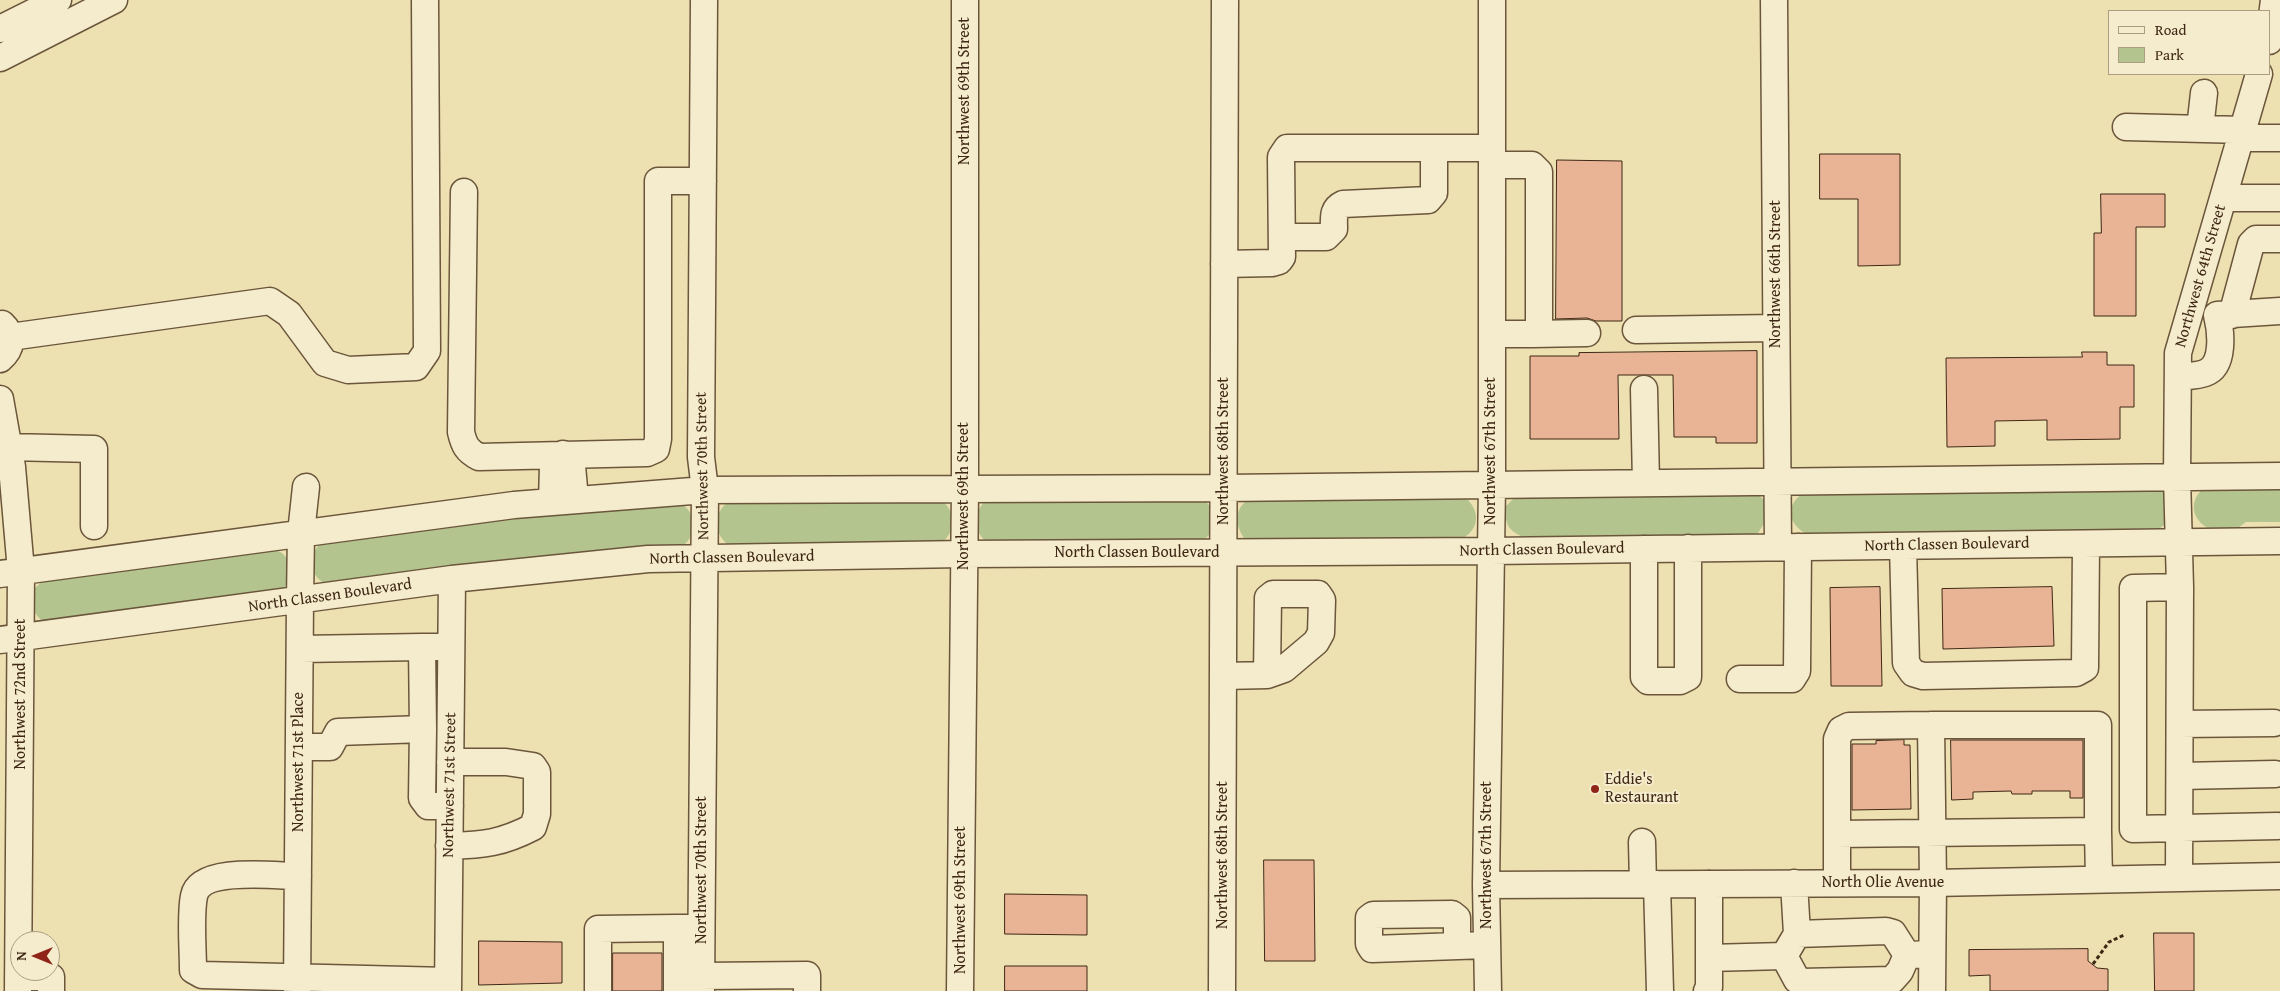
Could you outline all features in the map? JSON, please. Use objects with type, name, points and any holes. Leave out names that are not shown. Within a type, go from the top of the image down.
[{"type":"street","points":[[0,28],[58,0]]},
{"type":"street","points":[[0,58],[114,0]]},
{"type":"street","points":[[3,339],[270,301],[289,314],[325,363],[348,370],[416,367],[427,351],[425,0]]},
{"type":"street","name":"Northwest 70th Street","points":[[701,983],[689,928],[704,557],[705,490],[701,457],[704,0]]},
{"type":"street","name":"Northwest 69th Street","points":[[960,991],[964,554],[965,0]]},
{"type":"street","name":"Northwest 68th Street","points":[[1222,991],[1225,553],[1225,0]]},
{"type":"street","name":"Northwest 67th Street","points":[[1488,991],[1486,885],[1492,485],[1492,0]]},
{"type":"street","name":"Northwest 66th Street","points":[[1740,679],[1792,679],[1797,671],[1788,547],[1778,482],[1774,0]]},
{"type":"street","points":[[2270,33],[2274,0]]},
{"type":"street","name":"Northwest 64th Street","points":[[2178,877],[2180,587],[2176,476],[2178,353],[2259,75]]},
{"type":"street","points":[[2200,129],[2204,93]]},
{"type":"street","points":[[2126,127],[2200,129],[2280,138]]},
{"type":"street","points":[[1224,264],[1272,263],[1279,261],[1283,251],[1281,157],[1287,148],[1434,148],[1532,165],[1539,172],[1539,328],[1532,334]]},
{"type":"street","points":[[1282,238],[1326,237],[1334,229],[1334,211],[1337,206],[1343,204],[1428,200],[1434,193],[1434,148]]},
{"type":"street","points":[[464,192],[461,432],[464,445],[470,452],[480,457],[647,453],[656,448],[658,439],[658,181],[702,181]]},
{"type":"street","points":[[2223,198],[2280,198]]},
{"type":"street","points":[[2178,377],[2207,372],[2214,366],[2222,346],[2225,315],[2250,244],[2256,239],[2280,239]]},
{"type":"street","points":[[2190,312],[2225,315],[2280,311]]},
{"type":"street","points":[[1636,330],[1776,328]]},
{"type":"street","points":[[1492,334],[1587,333]]},
{"type":"street","points":[[1644,389],[1646,483]]},
{"type":"street","name":"Northwest 72nd Street","points":[[0,399],[6,461],[11,572],[9,948],[18,984]]},
{"type":"street","points":[[6,461],[94,449],[94,526]]},
{"type":"street","points":[[563,454],[572,466],[563,500]]},
{"type":"street","points":[[11,572],[563,500],[705,490],[1224,488],[2280,476]]},
{"type":"street","name":"Northwest 71st Place","points":[[297,984],[301,533],[306,487]]},
{"type":"street","name":"North Classen Boulevard","points":[[11,639],[452,579],[585,564],[704,557],[1491,551],[2280,541]]},
{"type":"street","points":[[1903,546],[1906,663],[1912,673],[1923,676],[2076,673],[2085,668],[2086,544]]},
{"type":"street","points":[[1644,549],[1644,677],[1648,681],[1680,681],[1688,677],[1688,548]]},
{"type":"street","name":"Northwest 71st Street","points":[[448,986],[452,579]]},
{"type":"street","points":[[2180,587],[2133,588],[2133,829],[2278,826]]},
{"type":"street","points":[[300,649],[451,647]]},
{"type":"street","points":[[422,648],[422,798],[428,806],[450,806]]},
{"type":"street","points":[[1224,676],[1267,675]]},
{"type":"street","points":[[2180,724],[2274,723]]},
{"type":"street","points":[[1837,883],[1837,740],[1841,730],[1849,726],[2098,724],[2099,879]]},
{"type":"street","points":[[1931,726],[1933,883],[1920,955],[1932,991]]},
{"type":"street","points":[[299,746],[330,747],[338,732],[423,730]]},
{"type":"street","points":[[449,846],[484,845],[517,836],[533,827],[537,814],[537,772],[533,766],[506,762],[450,762]]},
{"type":"street","points":[[2180,776],[2276,774]]},
{"type":"street","points":[[1837,834],[2098,831]]},
{"type":"street","points":[[1642,842],[1650,884],[1660,991]]},
{"type":"street","points":[[298,876],[220,876],[204,882],[194,894],[193,970],[202,975],[297,984],[448,986]]},
{"type":"street","name":"North Olie Avenue","points":[[1486,885],[1933,883],[2280,876]]},
{"type":"street","points":[[1794,883],[1790,945],[1796,980],[1801,982],[1835,982],[1892,980],[1920,955]]},
{"type":"street","points":[[1707,991],[1709,884]]},
{"type":"street","points":[[598,991],[598,929],[689,928],[677,991]]},
{"type":"street","points":[[1709,958],[1886,931],[1892,933],[1920,955]]},
{"type":"street","points":[[1457,946],[1487,945]]},
{"type":"street","points":[[701,983],[749,983],[807,975],[807,991]]},
{"type":"street","points":[[18,984],[51,977],[51,991]]},
{"type":"path","points":[[2093,964],[2109,942],[2124,935]]},
{"type":"green space","points":[[2280,484],[2280,522],[2246,522],[2234,531],[2219,531],[2204,525],[2199,520],[2194,509],[2196,498],[2205,487]]},
{"type":"green space","points":[[2161,488],[2165,492],[2166,523],[2156,532],[1810,536],[1796,526],[1791,514],[1794,501],[1808,490]]},
{"type":"green space","points":[[1757,494],[1763,499],[1769,516],[1758,533],[1749,536],[1521,536],[1509,527],[1506,516],[1506,506],[1517,495]]},
{"type":"green space","points":[[1465,497],[1474,508],[1476,520],[1475,526],[1467,536],[1460,540],[1247,542],[1240,530],[1237,519],[1240,508],[1250,498]]},
{"type":"green space","points":[[1203,499],[1213,509],[1212,532],[1202,542],[990,544],[980,535],[976,524],[978,511],[986,500]]},
{"type":"green space","points":[[941,500],[950,510],[953,522],[950,534],[940,544],[730,546],[720,536],[717,524],[717,518],[723,506],[729,501]]},
{"type":"green space","points":[[677,501],[689,510],[693,522],[691,535],[682,547],[328,585],[317,577],[312,567],[316,549],[320,543],[547,510]]},
{"type":"green space","points":[[274,549],[282,553],[289,560],[289,582],[282,590],[47,623],[35,613],[33,590],[47,577]]},
{"type":"building","points":[[1820,154],[1900,154],[1900,265],[1858,266],[1858,199],[1820,199]]},
{"type":"building","points":[[1557,160],[1622,161],[1622,321],[1596,321],[1587,318],[1556,319]]},
{"type":"building","points":[[2101,194],[2165,194],[2165,227],[2136,227],[2136,316],[2094,316],[2094,233],[2101,233]]},
{"type":"building","points":[[1757,351],[1757,443],[1716,443],[1716,437],[1674,437],[1673,375],[1618,375],[1619,439],[1530,439],[1530,356],[1579,356],[1579,353]]},
{"type":"building","points":[[2082,352],[2107,352],[2107,365],[2134,365],[2134,407],[2120,407],[2120,439],[2047,440],[2047,420],[1995,421],[1995,446],[1947,447],[1946,358],[2082,357]]},
{"type":"building","points":[[1880,587],[1882,686],[1831,686],[1830,588]]},
{"type":"building","points":[[2052,587],[2054,646],[1943,649],[1942,589]]},
{"type":"building","points":[[1904,740],[1904,745],[1910,745],[1911,809],[1852,810],[1852,744],[1876,744],[1876,741]]},
{"type":"building","points":[[1951,740],[2083,740],[2083,798],[2070,798],[2070,791],[2032,791],[2032,794],[2012,794],[2011,791],[1973,792],[1973,799],[1952,800]]},
{"type":"building","points":[[1264,860],[1314,860],[1315,961],[1265,961]]},
{"type":"building","points":[[1005,894],[1087,895],[1087,935],[1005,934]]},
{"type":"building","points":[[2154,933],[2194,933],[2194,991],[2155,991]]},
{"type":"building","points":[[479,941],[562,942],[562,983],[479,985]]},
{"type":"building","points":[[2088,949],[2088,961],[2097,968],[2108,969],[2108,991],[1990,991],[1990,975],[1969,976],[1969,950]]},
{"type":"building","points":[[613,953],[662,953],[662,991],[613,991]]},
{"type":"building","points":[[1005,966],[1087,966],[1087,991],[1005,991]]},
{"type":"place","name":"Eddie's Restaurant","points":[[1595,789]]}]
